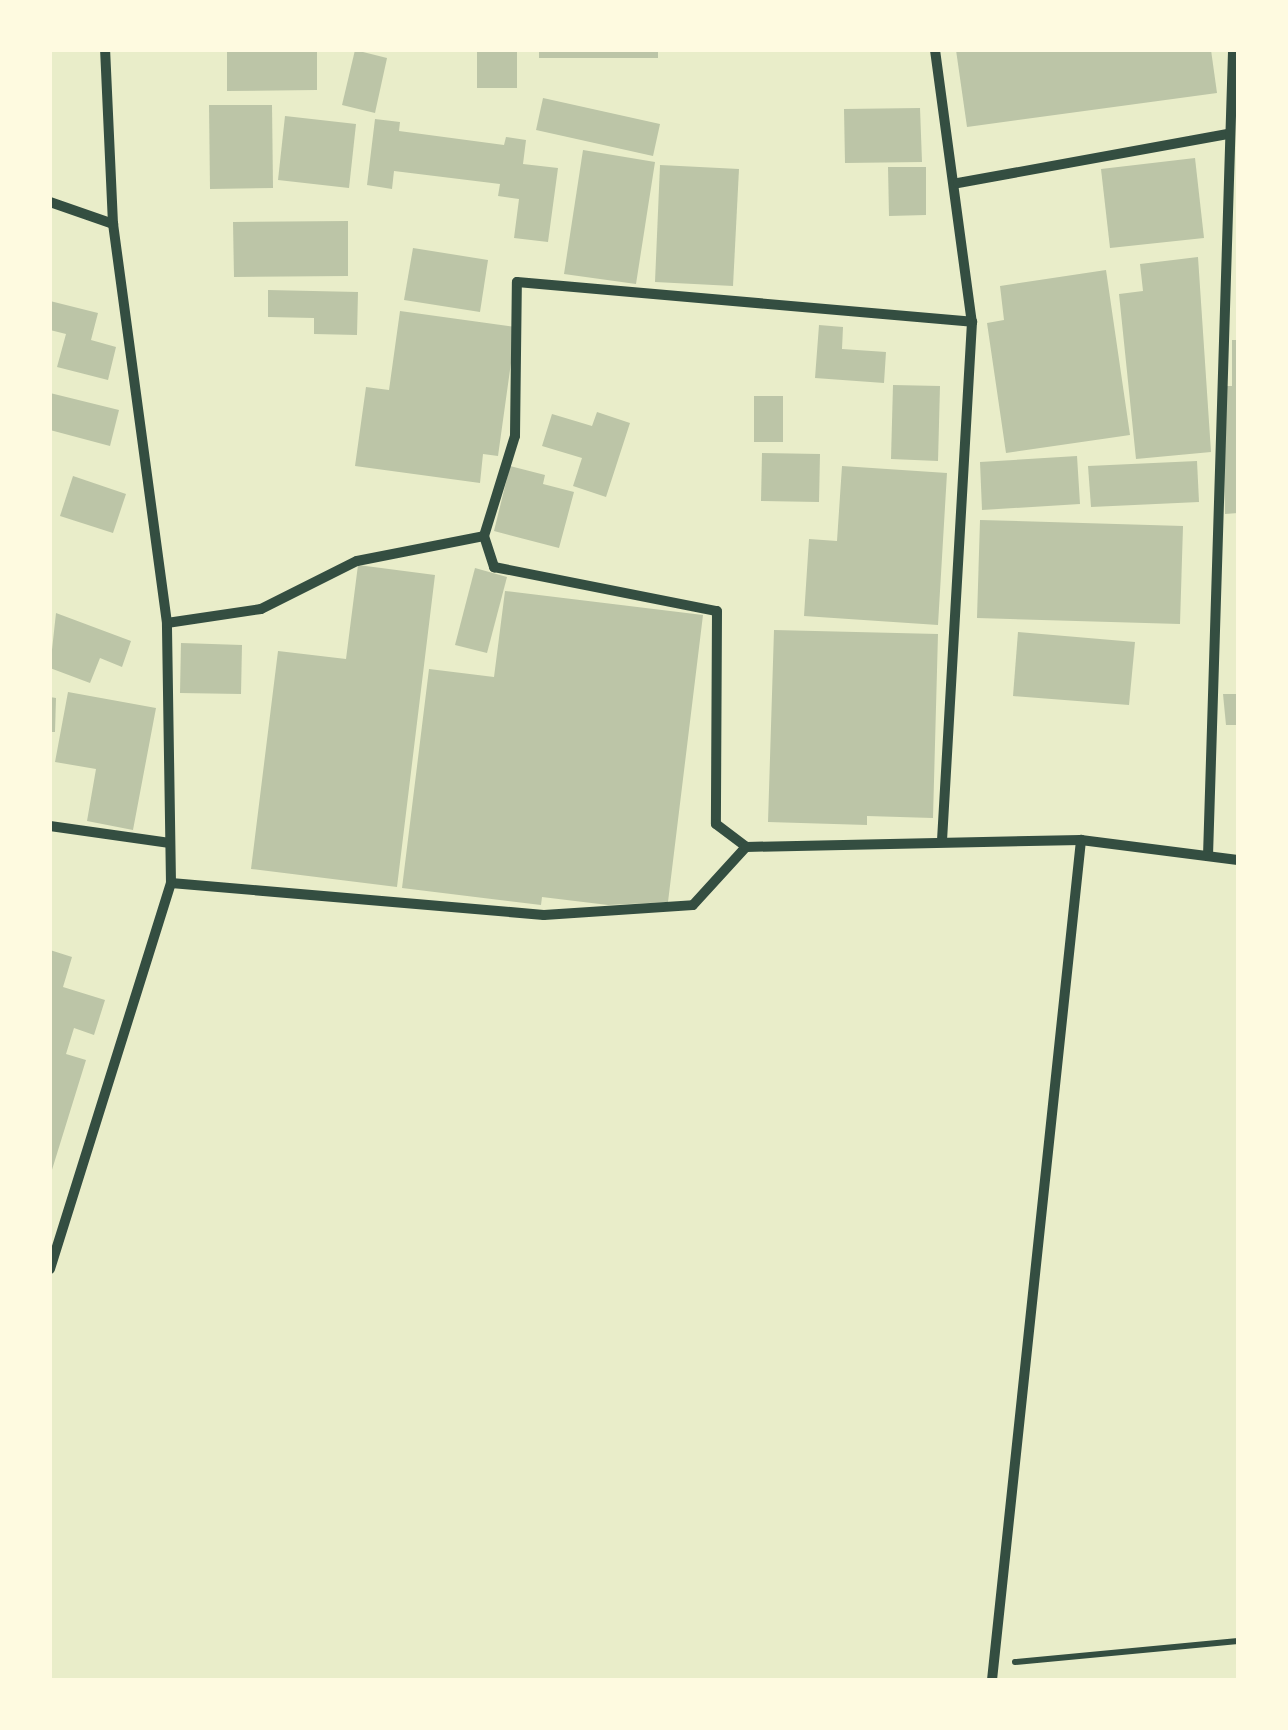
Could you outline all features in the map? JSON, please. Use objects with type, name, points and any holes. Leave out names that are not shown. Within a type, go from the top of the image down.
[{"type":"street","points":[[50,1269],[171,883],[167,622],[114,224],[105,50]]},
{"type":"street","points":[[934,50],[958,183],[972,322],[942,840]]},
{"type":"street","points":[[1208,856],[1233,50]]},
{"type":"street","points":[[958,183],[1228,134]]},
{"type":"street","points":[[50,202],[114,224]]},
{"type":"street","points":[[972,322],[518,282],[514,436],[484,536],[494,567],[717,611],[716,824],[746,848],[942,840],[1081,840],[1238,860]]},
{"type":"street","points":[[167,622],[261,609],[356,561],[484,536]]},
{"type":"street","points":[[50,826],[170,843]]},
{"type":"street","points":[[992,1680],[1081,840]]},
{"type":"street","points":[[171,883],[563,914],[693,906],[746,848]]},
{"type":"path","points":[[994,1665],[1238,1640]]},
{"type":"building","points":[[227,50],[317,50],[317,90],[227,91]]},
{"type":"building","points":[[355,50],[387,58],[375,113],[342,105]]},
{"type":"building","points":[[477,50],[517,50],[517,88],[477,88]]},
{"type":"building","points":[[539,50],[658,50],[658,58],[539,58]]},
{"type":"building","points":[[956,50],[1211,50],[1217,93],[967,127]]},
{"type":"building","points":[[543,98],[660,124],[653,156],[536,130]]},
{"type":"building","points":[[209,105],[272,105],[273,188],[210,189]]},
{"type":"building","points":[[920,108],[922,162],[845,163],[844,109]]},
{"type":"building","points":[[285,116],[356,124],[349,188],[278,180]]},
{"type":"building","points":[[375,119],[400,122],[399,131],[504,145],[506,137],[526,140],[523,164],[558,168],[548,242],[514,238],[519,199],[498,196],[500,184],[394,171],[392,189],[367,185]]},
{"type":"building","points":[[583,150],[655,162],[636,284],[564,274]]},
{"type":"building","points":[[1195,158],[1204,238],[1110,248],[1101,169]]},
{"type":"building","points":[[660,165],[739,169],[733,286],[655,282]]},
{"type":"building","points":[[888,167],[926,167],[926,215],[889,216]]},
{"type":"building","points":[[348,221],[348,276],[234,277],[233,222]]},
{"type":"building","points":[[413,248],[488,260],[480,312],[404,300]]},
{"type":"building","points":[[1198,257],[1211,452],[1136,459],[1119,294],[1143,291],[1140,264]]},
{"type":"building","points":[[1106,270],[1130,435],[1006,453],[987,323],[1004,320],[1000,286]]},
{"type":"building","points":[[268,290],[358,292],[357,335],[314,334],[314,318],[268,317]]},
{"type":"building","points":[[50,301],[98,313],[91,340],[116,347],[108,380],[57,367],[66,334],[50,330]]},
{"type":"building","points":[[400,311],[516,327],[498,456],[483,454],[480,483],[355,466],[366,387],[389,390]]},
{"type":"building","points":[[819,325],[843,327],[842,349],[886,352],[884,383],[815,378]]},
{"type":"building","points":[[1232,340],[1238,340],[1238,513],[1225,514],[1223,386],[1232,386]]},
{"type":"building","points":[[893,385],[940,386],[938,461],[891,459]]},
{"type":"building","points":[[50,393],[119,410],[110,446],[50,430]]},
{"type":"building","points":[[754,396],[783,396],[783,442],[754,442]]},
{"type":"building","points":[[597,412],[630,423],[606,497],[573,486],[582,458],[542,446],[552,414],[592,426]]},
{"type":"building","points":[[762,453],[820,454],[819,502],[761,501]]},
{"type":"building","points":[[1077,456],[1080,504],[982,510],[980,462]]},
{"type":"building","points":[[1197,461],[1199,502],[1091,507],[1088,466]]},
{"type":"building","points":[[510,466],[545,475],[543,484],[574,492],[559,548],[494,531]]},
{"type":"building","points":[[842,466],[947,473],[938,625],[804,616],[809,539],[837,541]]},
{"type":"building","points":[[73,476],[126,494],[113,533],[60,516]]},
{"type":"building","points":[[980,520],[1183,526],[1180,624],[977,618]]},
{"type":"building","points":[[358,565],[435,575],[397,887],[251,869],[278,651],[346,659]]},
{"type":"building","points":[[475,568],[507,577],[487,653],[455,645]]},
{"type":"building","points":[[505,591],[703,615],[668,902],[608,905],[542,897],[541,905],[402,888],[429,669],[494,677]]},
{"type":"building","points":[[56,613],[131,641],[122,667],[100,658],[90,683],[50,668]]},
{"type":"building","points":[[774,630],[938,634],[933,818],[867,816],[867,825],[768,822]]},
{"type":"building","points":[[1018,632],[1135,642],[1129,705],[1013,696]]},
{"type":"building","points":[[181,643],[242,645],[241,694],[180,693]]},
{"type":"building","points":[[68,692],[156,708],[133,830],[87,821],[96,769],[55,762]]},
{"type":"building","points":[[1223,694],[1238,694],[1238,725],[1226,725]]},
{"type":"building","points":[[50,697],[56,698],[55,732],[50,732]]},
{"type":"building","points":[[50,950],[72,957],[63,987],[105,1000],[94,1035],[74,1028],[66,1054],[86,1060],[51,1173]]}]
